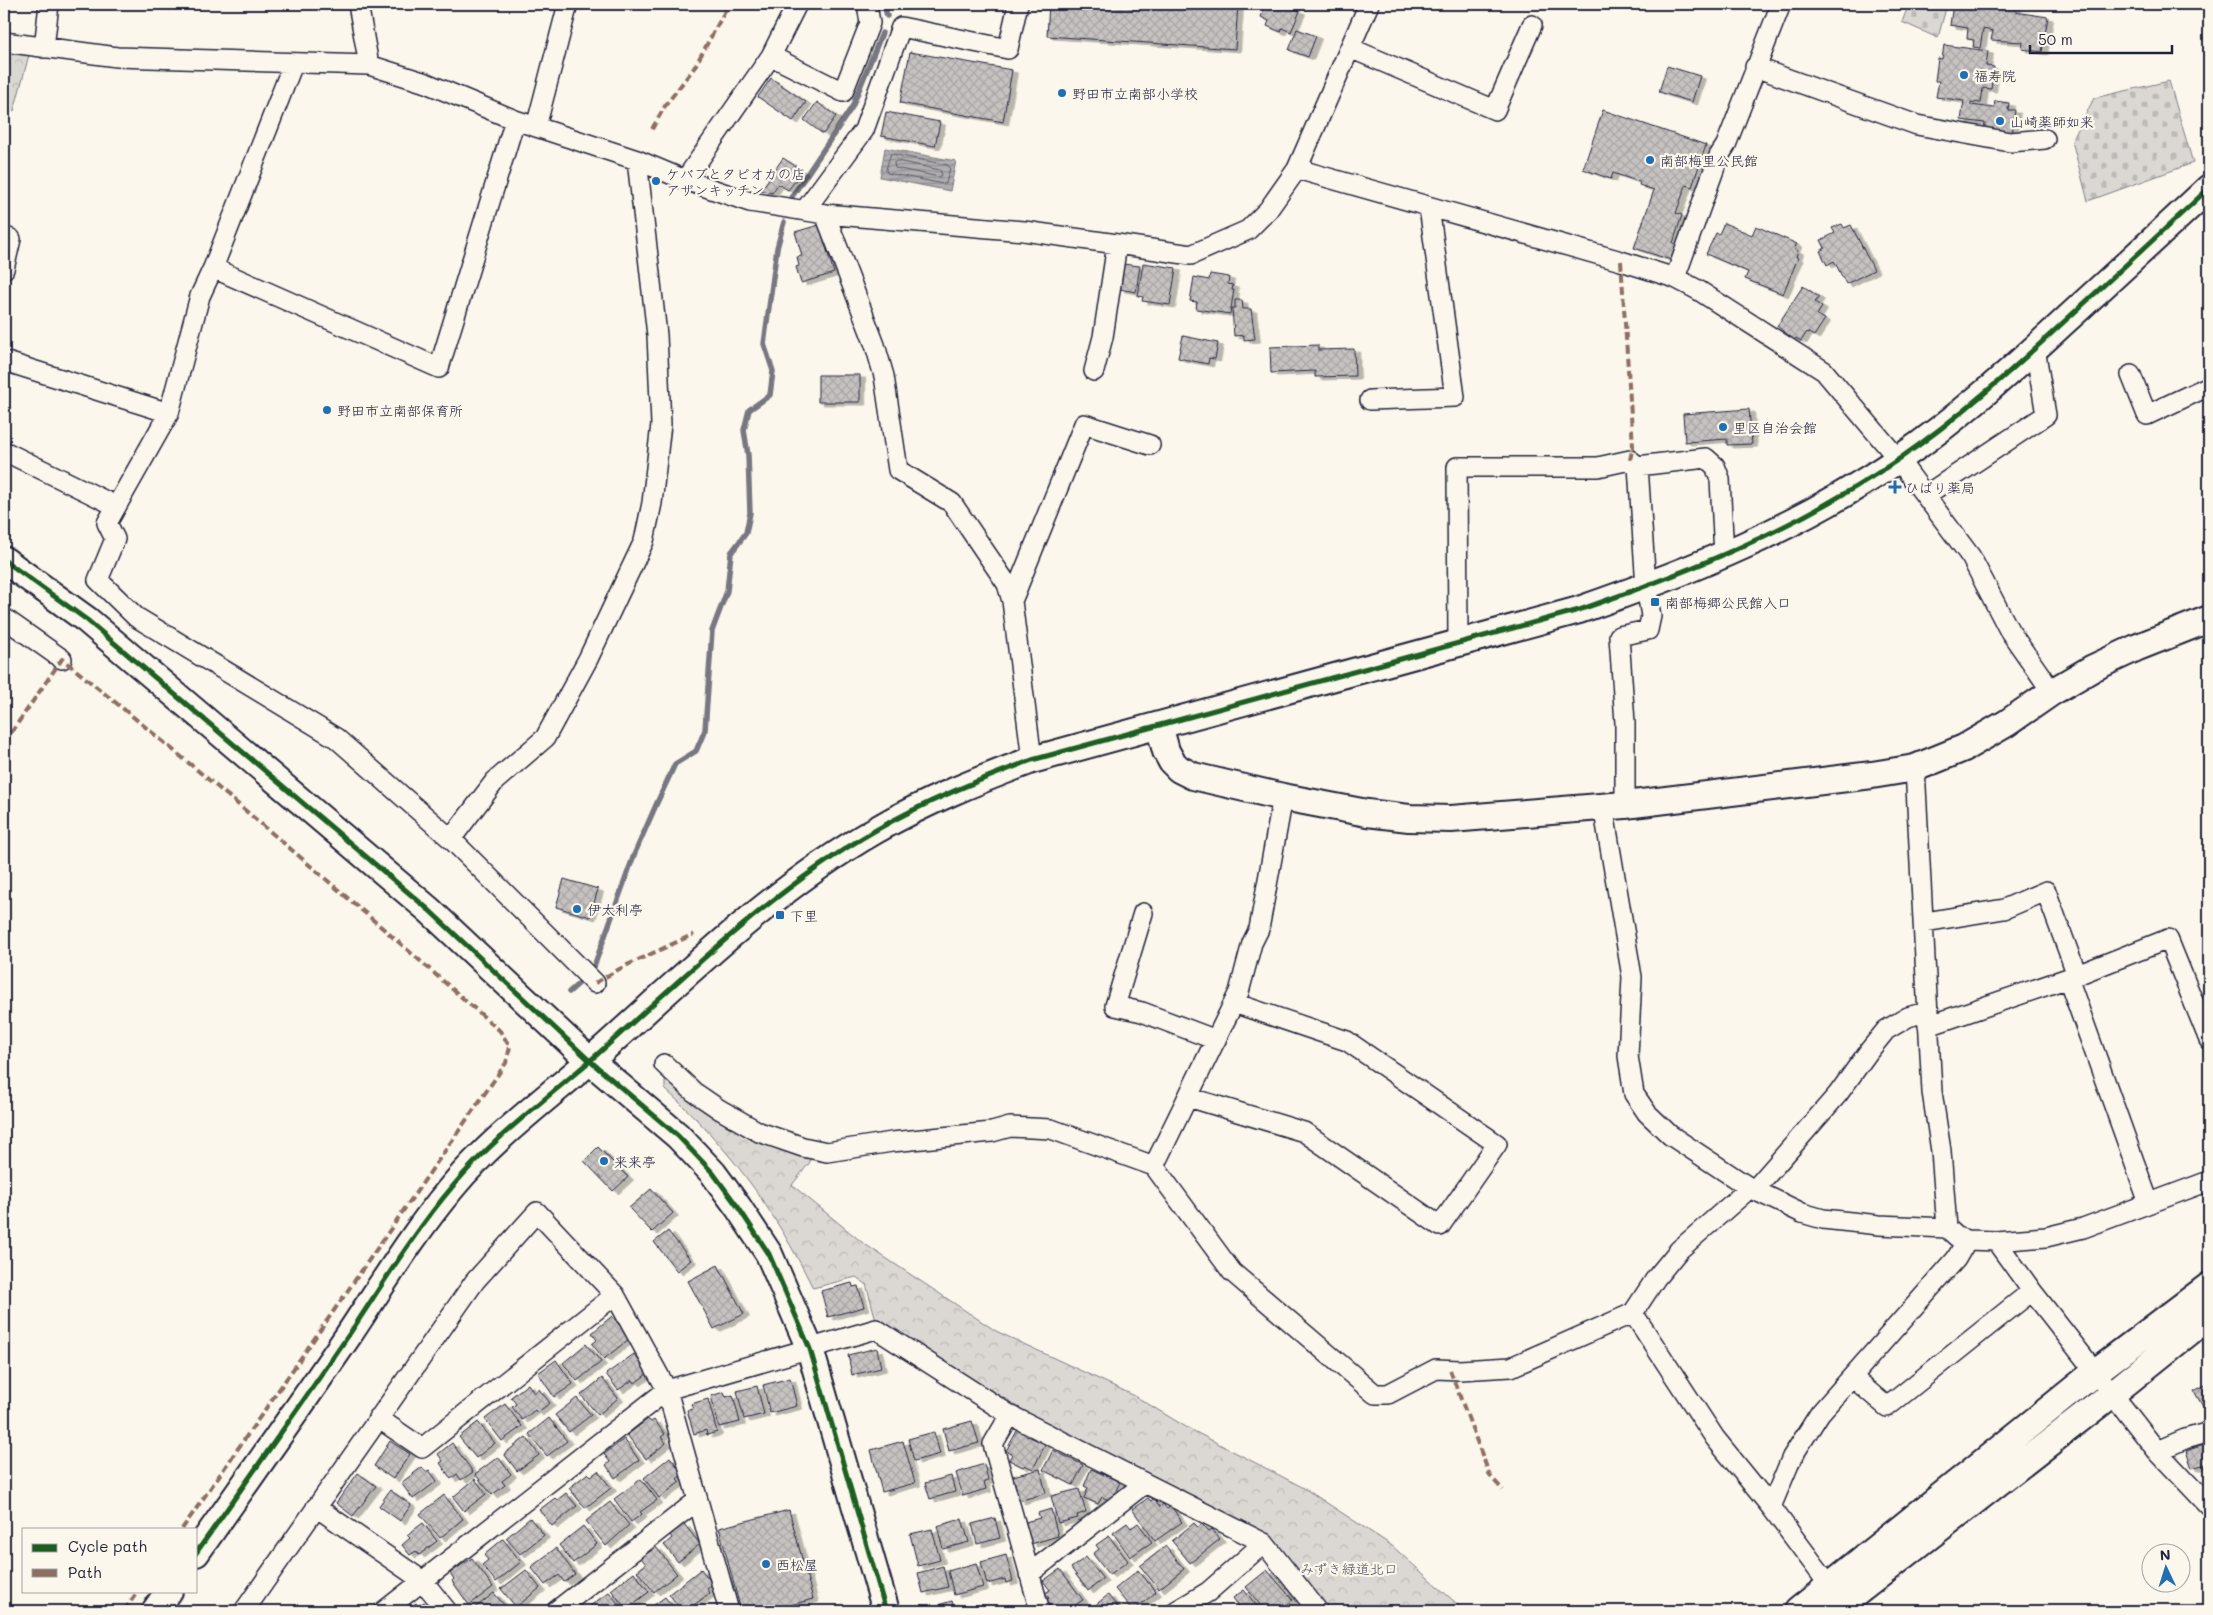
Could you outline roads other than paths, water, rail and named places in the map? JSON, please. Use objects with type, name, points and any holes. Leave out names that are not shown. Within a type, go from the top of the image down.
[{"type":"street","points":[[44,48],[49,4]]},
{"type":"street","points":[[358,4],[369,65]]},
{"type":"street","points":[[536,127],[568,4]]},
{"type":"street","points":[[685,180],[771,56],[797,4]]},
{"type":"street","points":[[771,56],[843,92],[870,23],[866,4]]},
{"type":"street","points":[[870,23],[901,27],[1008,49],[1018,4]]},
{"type":"street","points":[[4,42],[117,57],[369,65],[426,83],[515,120],[637,160],[685,180],[750,202],[825,214],[1024,231],[1191,255],[1248,230],[1268,210],[1297,170],[1369,4]]},
{"type":"street","points":[[1675,278],[1719,156],[1726,145],[1781,4]]},
{"type":"street","points":[[1350,48],[1495,110],[1532,24]]},
{"type":"street","points":[[805,210],[864,130],[901,27]]},
{"type":"street","points":[[293,64],[200,296],[169,413],[107,522],[115,540],[98,580],[136,616],[336,738],[450,839],[595,983]]},
{"type":"street","points":[[1755,67],[1917,126],[2010,142],[2045,139]]},
{"type":"street","points":[[212,268],[439,368],[515,120]]},
{"type":"street","points":[[450,839],[495,781],[545,738],[588,659],[644,541],[652,502],[661,424],[656,335],[637,160]]},
{"type":"street","points":[[1297,170],[1621,261],[1675,278],[1698,290],[1824,371],[1898,459],[1971,557],[2009,630],[2052,692]]},
{"type":"street","points":[[198,1550],[422,1227],[452,1187],[481,1156],[744,926],[780,896],[835,857],[876,830],[915,810],[958,789],[1032,760],[1579,610],[1646,587],[1773,534],[1823,506],[1898,459],[1972,403],[2036,348],[2209,188]]},
{"type":"street","points":[[1370,400],[1455,397],[1429,207]]},
{"type":"street","points":[[825,214],[875,345],[884,376],[898,470],[952,503],[1007,584],[1012,601],[1032,760]]},
{"type":"street","points":[[4,236],[11,239],[4,269]]},
{"type":"street","points":[[1094,371],[1103,336],[1117,244]]},
{"type":"street","points":[[1926,496],[2046,415],[2036,348]]},
{"type":"street","points":[[4,361],[169,413]]},
{"type":"street","points":[[2131,375],[2147,415],[2209,386]]},
{"type":"street","points":[[1012,601],[1084,424],[1150,445]]},
{"type":"street","points":[[4,451],[116,506]]},
{"type":"street","points":[[1458,643],[1457,467],[1598,467],[1630,460],[1638,466],[1706,458],[1715,466],[1720,479],[1724,555]]},
{"type":"street","points":[[1638,466],[1646,587],[1651,616],[1648,630],[1619,636],[1625,722],[1614,806],[1632,977],[1628,1056],[1634,1094],[1647,1113],[1670,1135],[1752,1189],[1802,1213],[1823,1220],[1879,1226],[1947,1228],[1957,1236],[1967,1240],[2046,1237],[2083,1228],[2209,1181]]},
{"type":"street","points":[[4,560],[87,620],[429,910],[590,1061],[678,1136],[725,1190],[769,1254],[810,1349],[886,1611]]},
{"type":"street","points":[[4,618],[62,659]]},
{"type":"street","points":[[1159,725],[1166,751],[1179,769],[1193,776],[1283,797],[1367,813],[1409,818],[1451,819],[1614,806],[1853,778],[1915,768],[1964,748],[2007,723],[2052,692],[2111,659],[2209,619]]},
{"type":"street","points":[[1915,768],[1925,922],[1932,1092],[1942,1152],[1947,1228]]},
{"type":"street","points":[[1154,1166],[1239,992],[1252,943],[1259,929],[1283,797]]},
{"type":"street","points":[[1925,922],[2004,909],[2046,891],[2149,1203]]},
{"type":"street","points":[[1143,913],[1115,1006],[1142,1012],[1216,1040]]},
{"type":"street","points":[[664,1064],[694,1092],[719,1110],[759,1132],[803,1148],[827,1152],[892,1142],[992,1132],[1010,1127],[1051,1129],[1154,1166],[1232,1272],[1375,1394],[1388,1394],[1436,1369],[1460,1370],[1511,1367],[1633,1313],[1656,1278],[1679,1250],[1752,1189],[1838,1094],[1868,1051],[1886,1030],[1908,1017],[1928,1019],[2073,977],[2168,939],[2209,1040]]},
{"type":"street","points":[[1188,1097],[1304,1132],[1440,1226],[1497,1144],[1347,1041],[1234,1003]]},
{"type":"street","points":[[244,1611],[475,1281],[537,1212],[615,1295],[667,1390],[729,1611]]},
{"type":"street","points":[[1771,1507],[1792,1457],[1820,1413],[1956,1259],[1967,1240]]},
{"type":"street","points":[[1996,1240],[2032,1291],[2157,1451],[2209,1506]]},
{"type":"street","points":[[1838,1603],[2094,1372],[2209,1286]]},
{"type":"street","points":[[1852,1377],[1887,1407],[2032,1291]]},
{"type":"street","points":[[378,1418],[422,1448],[615,1295]]},
{"type":"street","points":[[1633,1313],[1715,1438],[1771,1507],[1838,1603]]},
{"type":"street","points":[[1798,1611],[1838,1603],[2112,1394],[2209,1316]]},
{"type":"street","points":[[384,1611],[667,1390],[876,1329],[1010,1415],[1264,1543],[1318,1611]]},
{"type":"street","points":[[1010,1415],[993,1444],[1040,1611]]},
{"type":"street","points":[[2157,1451],[2185,1439],[2209,1432]]},
{"type":"street","points":[[1029,1574],[1144,1484]]},
{"type":"street","points":[[556,1611],[698,1500]]},
{"type":"street","points":[[316,1507],[423,1581],[447,1611]]},
{"type":"street","points":[[1176,1611],[1208,1592],[1264,1543]]},
{"type":"street","points":[[155,1611],[168,1592]]},
{"type":"water","points":[[885,148],[956,161],[950,191],[880,177]]},
{"type":"waterway","points":[[884,4],[887,16]]},
{"type":"waterway","points":[[791,198],[852,107],[882,33]]},
{"type":"waterway","points":[[569,992],[592,972],[634,855],[675,764],[696,751],[705,730],[712,631],[727,591],[731,553],[746,533],[750,513],[748,455],[744,430],[749,410],[770,395],[773,371],[764,344],[777,248],[784,222]]},
{"type":"place","name":"福寿院","points":[[1964,75]]},
{"type":"place","name":"野田市立南部小学校","points":[[1062,93]]},
{"type":"place","name":"山崎薬師如来","points":[[2000,121]]},
{"type":"place","name":"南部梅里公民館","points":[[1650,160]]},
{"type":"place","name":"ケバブとタピオカの店 アザンキッチン","points":[[656,181]]},
{"type":"place","name":"野田市立南部保育所","points":[[327,410]]},
{"type":"place","name":"里区自治会館","points":[[1723,427]]},
{"type":"place","name":"ひばり薬局","points":[[1895,487]]},
{"type":"place","name":"南部梅郷公民館入口","points":[[1655,602]]},
{"type":"place","name":"伊太利亭","points":[[577,909]]},
{"type":"place","name":"下里","points":[[780,915]]},
{"type":"place","name":"来来亭","points":[[604,1161]]},
{"type":"place","name":"西松屋","points":[[766,1564]]},
{"type":"park label","name":"みずき緑道北口","points":[[1349,1568]]}]
